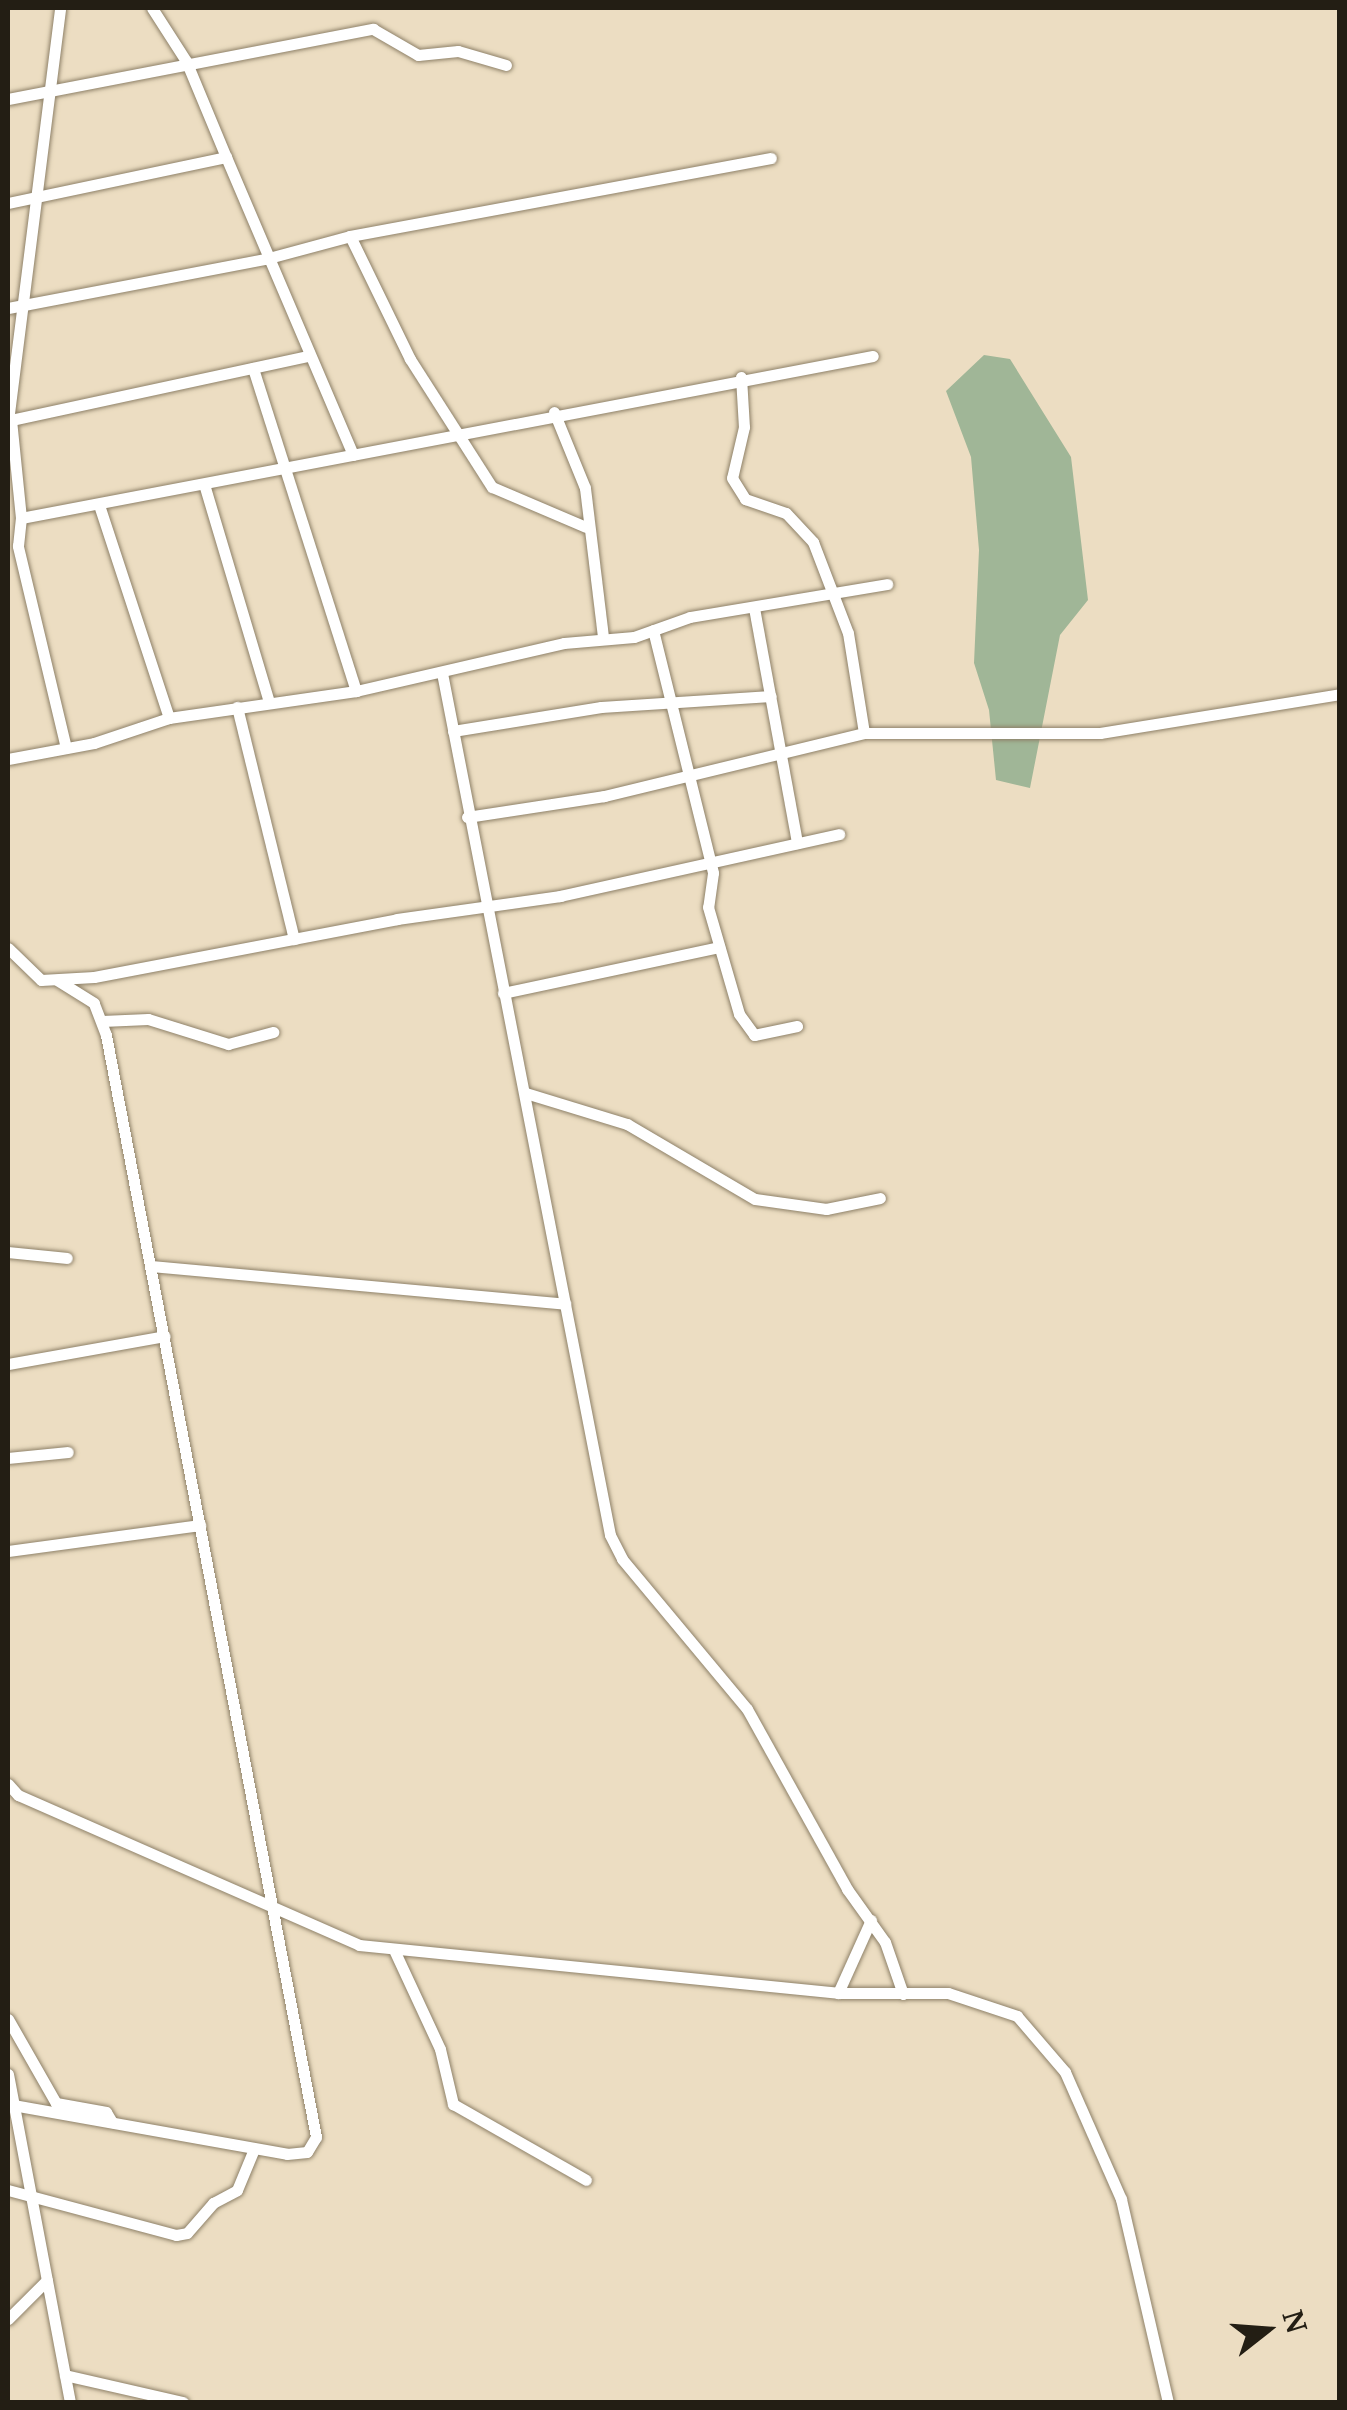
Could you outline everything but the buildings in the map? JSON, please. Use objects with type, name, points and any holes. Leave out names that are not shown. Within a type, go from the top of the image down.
[{"type":"street","points":[[60,8],[9,420],[21,518],[18,546],[66,748]]},
{"type":"street","points":[[152,8],[186,61],[265,259],[353,455]]},
{"type":"street","points":[[8,99],[186,61],[373,29],[418,55],[458,51],[506,65]]},
{"type":"street","points":[[8,203],[226,156]]},
{"type":"street","points":[[8,308],[265,259],[350,236],[771,158]]},
{"type":"street","points":[[350,236],[455,434],[492,487],[586,526]]},
{"type":"street","points":[[9,420],[308,356]]},
{"type":"street","points":[[21,518],[100,508],[286,464],[353,455],[554,412],[873,356]]},
{"type":"street","points":[[253,368],[356,691]]},
{"type":"street","points":[[741,377],[744,427],[732,478],[745,499],[786,513],[807,531],[848,633],[864,733]]},
{"type":"street","points":[[554,412],[582,477],[603,637]]},
{"type":"street","points":[[204,484],[268,702]]},
{"type":"street","points":[[100,508],[169,718]]},
{"type":"street","points":[[8,759],[66,748],[169,718],[356,691],[603,637],[832,591],[887,584]]},
{"type":"street","points":[[754,608],[798,842]]},
{"type":"street","points":[[653,630],[714,882],[708,908],[749,1032],[797,1026]]},
{"type":"street","points":[[442,672],[467,817],[526,1093],[602,1508],[622,1559],[747,1709],[847,1889],[872,1920],[903,1994]]},
{"type":"street","points":[[467,817],[690,777],[780,750],[864,733],[1100,734],[1340,694]]},
{"type":"street","points":[[452,731],[601,707],[770,696]]},
{"type":"street","points":[[237,707],[294,939]]},
{"type":"street","points":[[8,948],[41,980],[57,980],[488,904],[560,896],[839,834]]},
{"type":"street","points":[[503,993],[719,947]]},
{"type":"street","points":[[13,2105],[254,2149],[307,2152],[316,2137],[102,1021],[94,1003],[57,980]]},
{"type":"street","points":[[102,1021],[148,1019],[228,1044],[273,1032]]},
{"type":"street","points":[[526,1093],[626,1124],[755,1199],[826,1209],[880,1198]]},
{"type":"street","points":[[8,1252],[67,1258]]},
{"type":"street","points":[[151,1266],[565,1304]]},
{"type":"street","points":[[8,1364],[165,1336]]},
{"type":"street","points":[[8,1458],[68,1452]]},
{"type":"street","points":[[8,1550],[200,1525]]},
{"type":"street","points":[[8,1784],[13,1794],[270,1902],[359,1945],[395,1952],[838,1993],[948,1994],[1017,2016],[1065,2072],[1121,2199],[1168,2402]]},
{"type":"street","points":[[838,1993],[872,1920]]},
{"type":"street","points":[[395,1952],[440,2048],[453,2104],[586,2180]]},
{"type":"street","points":[[8,2019],[56,2103],[106,2112],[112,2122]]},
{"type":"street","points":[[8,2074],[70,2402]]},
{"type":"street","points":[[8,2190],[187,2233],[221,2196],[237,2190],[254,2149]]},
{"type":"street","points":[[8,2319],[46,2280]]},
{"type":"street","points":[[65,2374],[183,2402]]},
{"type":"green space","points":[[984,355],[1010,359],[1071,457],[1088,600],[1060,635],[1030,788],[996,780],[989,710],[974,663],[979,550],[971,457],[946,391]]}]
